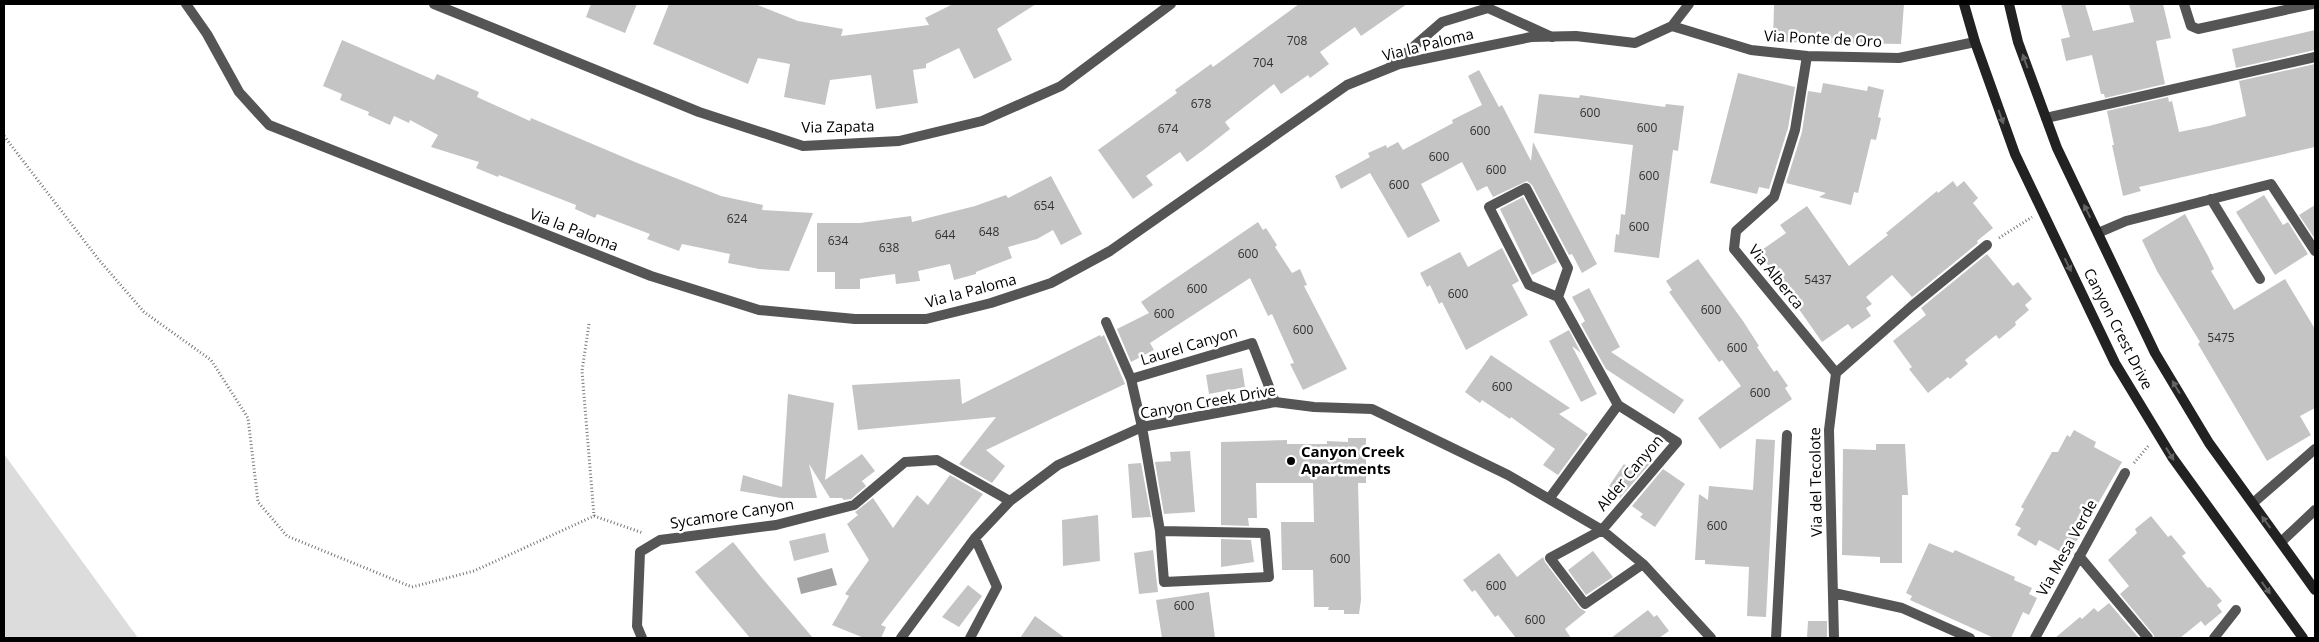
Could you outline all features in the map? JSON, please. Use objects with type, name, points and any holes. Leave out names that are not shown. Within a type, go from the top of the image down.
[{"type":"main road","name":"Canyon Crest Drive","points":[[1964,4],[1975,42],[2015,154],[2115,363],[2172,457],[2303,638]]},
{"type":"main road","name":"Canyon Crest Drive","points":[[2009,4],[2018,42],[2057,148],[2155,353],[2209,443],[2315,590]]},
{"type":"street","name":"Via la Paloma","points":[[186,4],[207,34],[239,92],[269,125],[651,276],[759,310],[855,319],[926,319],[991,303],[1051,283],[1110,251],[1347,85],[1399,64],[1531,37],[1576,36],[1635,43],[1672,26],[1689,4]]},
{"type":"street","name":"Via Zapata","points":[[434,4],[699,112],[803,146],[899,141],[982,120],[1061,86],[1171,4]]},
{"type":"street","points":[[2184,4],[2192,26],[2198,29],[2312,4]]},
{"type":"street","points":[[1387,69],[1442,22],[1488,8],[1552,37]]},
{"type":"street","name":"Via Ponte de Oro","points":[[1672,26],[1751,50],[1807,56],[1899,58],[1975,42]]},
{"type":"street","name":"Via Alberca","points":[[1807,56],[1795,130],[1774,197],[1736,231],[1734,249],[1836,373]]},
{"type":"street","points":[[2046,118],[2315,57]]},
{"type":"street","points":[[2098,233],[2126,221],[2271,184],[2315,251]]},
{"type":"street","points":[[1526,188],[1568,268],[1558,297],[1529,285],[1490,207],[1526,188]]},
{"type":"street","points":[[2211,199],[2260,279]]},
{"type":"street","points":[[1836,373],[1912,306],[1987,245]]},
{"type":"street","name":"Alder Canyon","points":[[1558,297],[1618,405],[1676,442],[1602,530]]},
{"type":"street","name":"Laurel Canyon","points":[[1106,322],[1131,379],[1142,427],[1160,531],[1164,582],[1269,577],[1265,533],[1160,531]]},
{"type":"street","name":"Laurel Canyon","points":[[1131,379],[1252,343],[1275,402]]},
{"type":"street","name":"Via del Tecolote","points":[[1834,638],[1829,430],[1836,373]]},
{"type":"street","name":"Canyon Creek Drive","points":[[901,638],[974,538],[1010,501],[1058,465],[1142,427],[1275,402],[1372,409],[1508,475],[1602,530],[1643,564],[1712,638]]},
{"type":"street","points":[[1549,499],[1618,405]]},
{"type":"street","points":[[1776,638],[1787,435]]},
{"type":"street","points":[[2253,503],[2315,449]]},
{"type":"street","name":"Sycamore Canyon","points":[[642,638],[637,626],[640,552],[660,540],[776,525],[854,505],[905,462],[937,460],[1010,501]]},
{"type":"street","name":"Via Mesa Verde","points":[[2035,638],[2126,473]]},
{"type":"street","points":[[2281,542],[2315,510]]},
{"type":"street","points":[[1602,530],[1550,558],[1585,604],[1643,564]]},
{"type":"street","points":[[970,638],[997,587],[974,538]]},
{"type":"street","points":[[2079,556],[2148,638]]},
{"type":"street","points":[[1834,593],[1902,608],[1970,638]]},
{"type":"street","points":[[2214,638],[2236,610]]},
{"type":"path","points":[[4,136],[99,260],[144,312],[211,360],[248,418],[258,502],[286,536],[412,587],[474,572],[594,516],[660,540]]},
{"type":"path","points":[[1987,245],[2042,211]]},
{"type":"path","points":[[589,324],[582,371],[594,516]]},
{"type":"path","points":[[2126,473],[2158,434]]},
{"type":"shaded area","points":[[4,454],[138,638],[4,638]]},
{"type":"shaded area","points":[[832,568],[837,585],[801,594],[797,578]]},
{"type":"building","points":[[591,4],[637,4],[625,33],[586,17]]},
{"type":"building","points":[[669,4],[755,4],[798,21],[843,29],[841,36],[929,25],[925,18],[953,4],[1036,4],[997,29],[1012,60],[974,79],[959,48],[926,64],[926,68],[913,70],[918,103],[876,109],[871,75],[830,80],[825,105],[784,97],[790,64],[758,58],[748,84],[653,44]]},
{"type":"building","points":[[1299,4],[1407,4],[1361,36],[1355,27],[1320,52],[1329,64],[1310,78],[1308,75],[1281,94],[1274,84],[1225,122],[1230,129],[1187,162],[1180,152],[1146,176],[1153,185],[1133,199],[1098,150],[1177,93],[1175,90],[1211,64],[1213,67]]},
{"type":"building","points":[[1774,4],[1904,4],[1901,44],[1773,42]]},
{"type":"building","points":[[2061,4],[2085,4],[2093,31],[2134,22],[2129,4],[2163,4],[2171,38],[2156,41],[2165,84],[2105,98],[2104,94],[2101,94],[2092,55],[2066,61],[2061,39],[2070,37]]},
{"type":"building","points":[[2315,30],[2315,50],[2236,68],[2232,49]]},
{"type":"building","points":[[342,40],[434,80],[437,74],[479,92],[477,97],[530,121],[531,118],[721,196],[763,205],[762,210],[813,213],[789,271],[759,269],[728,263],[730,254],[682,244],[679,251],[647,239],[650,234],[597,214],[595,218],[575,209],[576,205],[476,168],[479,162],[431,147],[438,135],[410,120],[409,123],[394,116],[390,125],[368,115],[369,112],[340,100],[342,94],[323,86]]},
{"type":"building","points":[[2315,64],[2315,147],[2139,187],[2141,191],[2123,196],[2107,111],[2168,97],[2169,102],[2172,101],[2179,132],[2209,126],[2246,116],[2239,81]]},
{"type":"building","points":[[1479,70],[1499,107],[1502,105],[1531,161],[1533,142],[1597,264],[1582,273],[1572,254],[1569,255],[1532,185],[1527,181],[1493,197],[1487,186],[1477,191],[1462,162],[1421,184],[1440,221],[1408,238],[1370,173],[1341,189],[1335,176],[1370,157],[1368,153],[1386,145],[1387,148],[1398,142],[1403,150],[1453,123],[1452,120],[1482,105],[1468,76]]},
{"type":"building","points":[[1738,73],[1795,87],[1788,128],[1769,189],[1759,187],[1757,194],[1710,183]]},
{"type":"building","points":[[1823,83],[1867,91],[1868,86],[1884,90],[1878,117],[1881,118],[1876,140],[1871,139],[1858,193],[1854,192],[1851,205],[1819,197],[1826,193],[1786,183],[1802,132],[1808,91],[1821,93]]},
{"type":"building","points":[[1539,94],[1579,98],[1580,95],[1665,107],[1666,104],[1684,106],[1678,151],[1673,150],[1659,258],[1614,252],[1616,234],[1619,235],[1621,214],[1625,215],[1633,145],[1534,133]]},
{"type":"building","points":[[1051,176],[1082,234],[1061,245],[1053,230],[1037,239],[1008,247],[1012,258],[976,272],[976,274],[954,280],[950,264],[918,271],[920,281],[896,284],[895,274],[860,279],[860,289],[835,289],[835,272],[817,272],[817,223],[860,223],[911,216],[912,222],[975,206],[1006,195],[1008,198]]},
{"type":"building","points":[[1953,181],[1957,187],[1964,181],[1978,198],[1973,203],[1993,228],[1977,241],[1978,243],[1912,297],[1892,275],[1866,297],[1872,304],[1866,308],[1871,316],[1852,329],[1848,324],[1822,342],[1759,252],[1786,233],[1780,225],[1807,206],[1849,266],[1888,235],[1886,233],[1937,191],[1938,193]]},
{"type":"building","points":[[2264,195],[2283,225],[2288,222],[2308,254],[2275,275],[2236,212]]},
{"type":"building","points":[[1523,197],[1557,262],[1532,275],[1500,209]]},
{"type":"building","points":[[2315,205],[2315,239],[2299,215]]},
{"type":"building","points":[[2185,214],[2214,269],[2211,271],[2234,310],[2285,279],[2315,329],[2315,408],[2300,416],[2311,435],[2267,461],[2198,344],[2200,342],[2157,271],[2142,240]]},
{"type":"building","points":[[1258,222],[1263,230],[1266,228],[1277,245],[1275,247],[1292,273],[1300,269],[1307,285],[1304,286],[1347,369],[1303,390],[1290,364],[1294,363],[1272,314],[1268,316],[1250,278],[1150,343],[1154,350],[1131,362],[1117,329],[1149,313],[1141,302]]},
{"type":"building","points":[[1502,248],[1519,281],[1512,285],[1528,315],[1466,350],[1442,302],[1439,304],[1430,285],[1427,287],[1420,273],[1460,252],[1468,267]]},
{"type":"building","points":[[1987,254],[2013,286],[2018,282],[2032,299],[2025,305],[2029,310],[2015,322],[2015,326],[1999,339],[1996,335],[1965,360],[1968,364],[1950,379],[1948,377],[1928,393],[1909,369],[1912,367],[1893,341],[1926,315],[1921,308]]},
{"type":"building","points":[[1698,259],[1743,321],[1759,346],[1757,347],[1774,372],[1777,370],[1788,386],[1785,388],[1792,399],[1720,449],[1698,418],[1741,386],[1722,360],[1719,362],[1669,292],[1672,290],[1666,281]]},
{"type":"building","points":[[1589,288],[1620,347],[1611,352],[1684,400],[1674,414],[1606,369],[1581,324],[1585,321],[1572,297]]},
{"type":"building","points":[[1569,330],[1581,353],[1572,346],[1597,394],[1581,402],[1549,341]]},
{"type":"building","points":[[1100,335],[1101,337],[1104,335],[1125,384],[986,450],[1005,466],[992,483],[959,464],[996,417],[858,430],[852,385],[960,379],[962,404]]},
{"type":"building","points":[[1491,355],[1570,408],[1559,414],[1588,434],[1558,475],[1543,465],[1555,449],[1511,417],[1510,419],[1482,400],[1480,403],[1465,392]]},
{"type":"building","points":[[1242,368],[1245,387],[1209,394],[1206,375]]},
{"type":"building","points":[[788,394],[834,403],[825,480],[862,454],[875,471],[862,481],[866,486],[851,499],[830,498],[809,464],[817,498],[781,498],[740,491],[743,475],[782,487]]},
{"type":"building","points":[[2074,430],[2096,442],[2094,447],[2122,462],[2068,556],[2039,540],[2036,546],[2017,535],[2021,528],[2015,525],[2024,509],[2021,507],[2052,452],[2058,452],[2067,435],[2070,437]]},
{"type":"building","points":[[1348,438],[1366,438],[1366,483],[1358,483],[1361,600],[1359,614],[1344,614],[1344,610],[1328,610],[1329,607],[1314,607],[1313,570],[1282,570],[1281,522],[1314,522],[1313,483],[1256,483],[1257,518],[1248,518],[1249,526],[1221,525],[1221,442],[1287,440],[1287,444],[1327,444],[1327,441],[1348,442]]},
{"type":"building","points":[[1756,439],[1775,440],[1766,617],[1747,616],[1749,567],[1705,564],[1705,560],[1695,560],[1699,494],[1708,500],[1709,486],[1753,490]]},
{"type":"building","points":[[1876,444],[1905,444],[1908,495],[1902,495],[1902,563],[1880,563],[1880,557],[1842,555],[1843,449],[1876,450]]},
{"type":"building","points":[[1190,451],[1195,512],[1164,514],[1155,462],[1171,461],[1170,452]]},
{"type":"building","points":[[1644,455],[1652,461],[1620,498],[1607,489],[1624,464],[1627,467]]},
{"type":"building","points":[[1141,463],[1151,517],[1132,518],[1128,464]]},
{"type":"building","points":[[1663,469],[1685,484],[1655,527],[1640,517],[1643,514],[1632,506]]},
{"type":"building","points":[[950,475],[983,494],[881,625],[886,627],[881,638],[864,638],[832,625],[849,596],[845,594],[869,560],[847,524],[858,515],[855,512],[873,498],[893,528],[917,495],[928,505]]},
{"type":"building","points":[[1098,515],[1100,561],[1063,566],[1062,520]]},
{"type":"building","points":[[2151,516],[2168,537],[2171,535],[2186,553],[2182,556],[2208,588],[2210,587],[2222,601],[2217,605],[2222,612],[2205,626],[2201,621],[2180,638],[2155,638],[2120,594],[2129,586],[2108,560],[2137,533],[2135,529]]},
{"type":"building","points":[[825,533],[829,552],[794,561],[789,541]]},
{"type":"building","points":[[1221,539],[1251,540],[1254,562],[1221,567]]},
{"type":"building","points":[[733,542],[813,638],[750,638],[695,572]]},
{"type":"building","points":[[1929,543],[1953,553],[1955,550],[2015,577],[2014,580],[2032,588],[2029,594],[2037,598],[2029,615],[2023,612],[2011,638],[1994,638],[1910,600],[1912,596],[1906,593]]},
{"type":"building","points":[[1153,550],[1158,592],[1139,594],[1134,553]]},
{"type":"building","points":[[1593,551],[1613,577],[1586,595],[1568,570]]},
{"type":"building","points":[[1499,553],[1517,577],[1543,557],[1580,608],[1586,612],[1565,629],[1571,638],[1516,638],[1498,615],[1495,617],[1475,590],[1472,592],[1463,580]]},
{"type":"building","points":[[968,585],[982,596],[959,627],[942,617]]},
{"type":"building","points":[[1209,592],[1215,638],[1162,638],[1156,600]]},
{"type":"building","points":[[2109,603],[2139,638],[2055,638],[2080,617],[2082,619],[2094,608],[2098,612]]},
{"type":"building","points":[[1648,610],[1654,617],[1657,615],[1669,631],[1659,638],[1611,638]]},
{"type":"building","points":[[1035,616],[1065,638],[1020,638]]},
{"type":"building","points":[[1808,621],[1827,621],[1827,638],[1807,638]]},
{"type":"place","name":"Canyon Creek Apartments","points":[[1291,461]]}]
